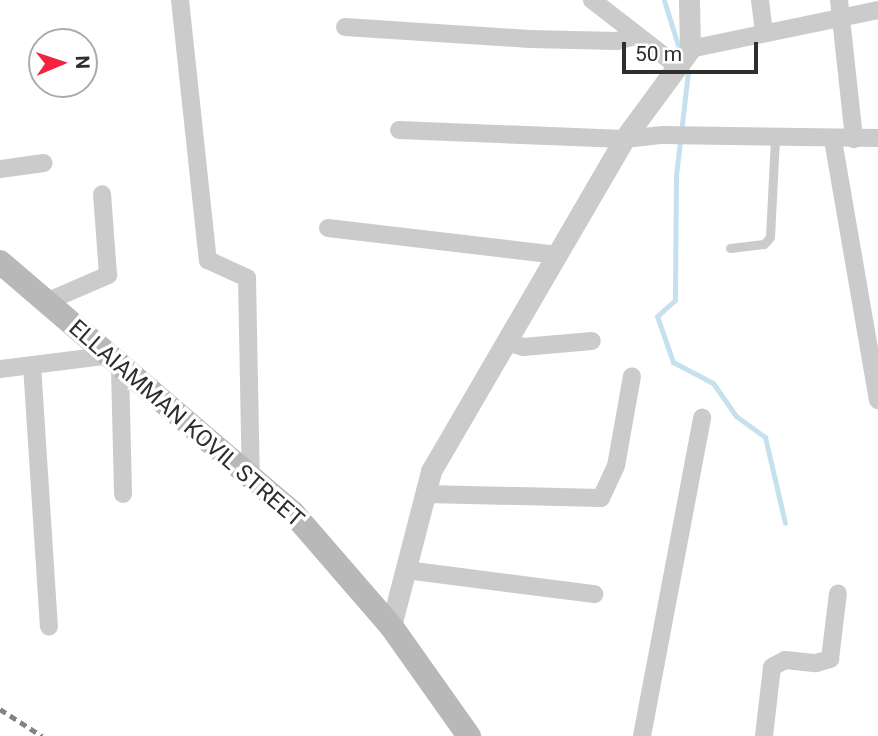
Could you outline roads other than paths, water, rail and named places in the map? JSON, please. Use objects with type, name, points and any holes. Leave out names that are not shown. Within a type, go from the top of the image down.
[{"type":"main road","name":"ELLAIAMMAN KOVIL STREET","points":[[0,262],[113,362],[293,513],[391,626],[469,736]]},
{"type":"street","points":[[180,0],[208,260],[247,278],[251,478]]},
{"type":"street","points":[[592,0],[635,36],[684,58],[840,8],[878,10]]},
{"type":"street","points":[[391,626],[431,471],[624,139],[684,58],[689,0]]},
{"type":"street","points":[[760,0],[764,33]]},
{"type":"street","points":[[840,8],[855,139]]},
{"type":"street","points":[[345,27],[530,40],[617,41],[635,36]]},
{"type":"street","points":[[398,130],[624,139],[663,135],[833,140],[878,138]]},
{"type":"street","points":[[833,140],[878,400]]},
{"type":"street","points":[[0,169],[44,163]]},
{"type":"street","points":[[46,302],[108,275],[102,194]]},
{"type":"street","points":[[328,228],[557,255]]},
{"type":"street","points":[[506,342],[523,347],[592,341]]},
{"type":"street","points":[[0,369],[113,362],[123,494]]},
{"type":"street","points":[[32,365],[49,626]]},
{"type":"street","points":[[426,494],[601,498],[616,466],[632,376]]},
{"type":"street","points":[[642,736],[702,418]]},
{"type":"street","points":[[406,570],[594,594]]},
{"type":"street","points":[[764,736],[772,667],[785,660],[816,663],[830,659],[838,593]]},
{"type":"lane","points":[[730,248],[764,244],[770,237],[775,138]]},
{"type":"waterway","points":[[664,0],[680,52]]},
{"type":"waterway","points":[[685,65],[688,72],[676,176],[675,300],[657,316],[673,362],[713,383],[736,416],[765,437],[785,523]]},
{"type":"railway","points":[[0,709],[42,736]]}]
